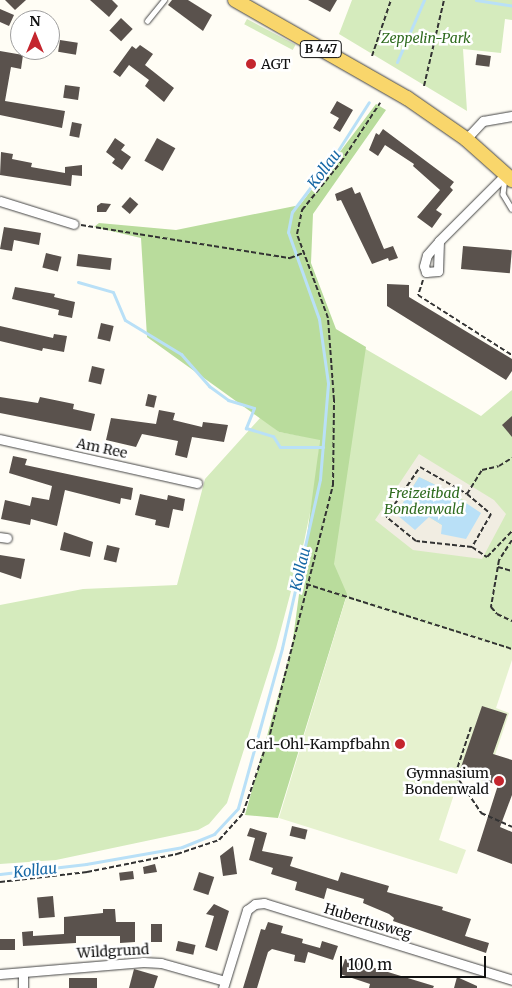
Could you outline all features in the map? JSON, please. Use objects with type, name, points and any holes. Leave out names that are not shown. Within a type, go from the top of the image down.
[{"type":"main road","name":"B 447","points":[[235,0],[407,98],[466,139],[509,177]]},
{"type":"street","points":[[466,139],[483,120],[512,116]]},
{"type":"street","points":[[439,241],[438,271],[432,274],[426,272],[424,266],[427,255],[439,241],[509,177]]},
{"type":"street","points":[[0,201],[74,224]]},
{"type":"street","name":"Am Ree","points":[[0,440],[198,483]]},
{"type":"street","name":"Hubertusweg","points":[[224,984],[247,910],[255,904],[264,903],[512,980]]},
{"type":"street","name":"Wildgrund","points":[[0,974],[143,962],[161,963],[224,984]]},
{"type":"street","points":[[23,973],[23,988]]},
{"type":"lane","points":[[147,21],[164,0]]},
{"type":"lane","points":[[509,177],[503,194],[512,209]]},
{"type":"path","points":[[372,56],[391,0]]},
{"type":"path","points":[[424,86],[444,0]]},
{"type":"path","points":[[0,882],[88,872],[177,854],[219,840],[243,813],[265,751],[293,647],[306,584],[333,485],[334,400],[328,318],[297,234],[302,210],[341,162],[380,103]]},
{"type":"path","points":[[74,224],[290,258],[303,253]]},
{"type":"path","points":[[426,272],[418,295],[512,355]]},
{"type":"path","points":[[467,494],[482,470],[499,466],[512,458]]},
{"type":"path","points":[[472,547],[491,514],[467,494],[420,467],[386,517],[416,541],[472,547],[487,556],[512,531]]},
{"type":"path","points":[[512,540],[503,552],[498,567],[491,607],[497,614],[512,620]]},
{"type":"path","points":[[498,567],[512,571]]},
{"type":"path","points":[[306,584],[512,649]]},
{"type":"path","points":[[471,727],[454,778],[459,780],[481,812],[512,827]]},
{"type":"green space","name":"Zeppelin-Park","points":[[352,0],[512,0],[512,20],[505,19],[501,53],[463,49],[467,111],[339,34]]},
{"type":"green space","points":[[247,19],[296,45],[293,50],[244,24]]},
{"type":"green space","points":[[376,104],[386,110],[313,214],[311,263],[336,329],[366,347],[334,564],[347,594],[278,818],[245,815],[292,646],[320,440],[279,432],[147,337],[141,238],[94,227],[99,223],[176,230],[300,205]]},
{"type":"green space","name":"Freizeitbad Bondenwald","points":[[338,333],[481,416],[512,390],[512,650],[308,587]]},
{"type":"green space","points":[[261,417],[279,432],[320,439],[316,484],[304,542],[276,648],[227,803],[209,824],[198,830],[56,860],[0,864],[0,605],[83,589],[177,585],[205,479]]},
{"type":"green space","name":"Carl-Ohl-Kampfbahn","points":[[346,598],[512,650],[512,660],[496,708],[509,713],[485,785],[460,776],[439,840],[466,850],[457,874],[279,818]]},
{"type":"shaded area","points":[[419,454],[494,500],[506,514],[482,559],[413,550],[375,520]],"holes":[[[419,477],[467,502],[442,525],[429,517],[396,514]]]},
{"type":"water","points":[[419,477],[448,491],[481,513],[466,539],[441,534],[442,525],[429,517],[415,530],[396,514]]},
{"type":"building","points":[[5,0],[26,0],[15,10]]},
{"type":"building","points":[[90,0],[112,0],[118,6],[109,17]]},
{"type":"building","points":[[172,0],[188,0],[212,15],[203,31],[168,5]]},
{"type":"building","points":[[308,0],[337,0],[330,12]]},
{"type":"building","points":[[0,9],[10,13],[9,26],[0,22]]},
{"type":"building","points":[[121,18],[133,29],[121,41],[109,30]]},
{"type":"building","points":[[60,40],[78,43],[76,55],[60,52]]},
{"type":"building","points":[[140,45],[153,54],[145,65],[174,88],[164,102],[145,86],[149,80],[129,65],[120,77],[113,72],[132,46],[136,49]]},
{"type":"building","points":[[0,51],[10,53],[10,60],[22,60],[21,69],[11,67],[5,101],[65,111],[62,128],[0,115]]},
{"type":"building","points":[[477,54],[491,56],[489,67],[475,65]]},
{"type":"building","points":[[65,85],[80,87],[78,100],[63,98]]},
{"type":"building","points":[[337,101],[353,110],[340,132],[333,128],[339,118],[330,113]]},
{"type":"building","points":[[72,122],[82,124],[79,138],[69,136]]},
{"type":"building","points":[[383,129],[454,182],[450,187],[453,190],[436,210],[442,214],[432,228],[417,217],[440,190],[413,166],[414,164],[385,145],[378,156],[369,150],[376,133],[379,135]]},
{"type":"building","points":[[115,138],[125,145],[121,150],[131,157],[122,170],[112,163],[115,159],[106,152]]},
{"type":"building","points":[[157,138],[175,148],[163,171],[144,161]]},
{"type":"building","points":[[1,152],[13,154],[12,159],[32,163],[31,167],[65,173],[65,167],[82,165],[82,176],[72,175],[71,186],[0,175]]},
{"type":"building","points":[[352,187],[355,194],[360,192],[384,249],[393,246],[398,258],[389,261],[388,258],[372,264],[341,200],[337,201],[335,194]]},
{"type":"building","points":[[130,197],[138,204],[130,214],[121,207]]},
{"type":"building","points":[[101,203],[111,204],[106,212],[97,212],[97,206]]},
{"type":"building","points":[[4,227],[41,233],[39,245],[14,240],[12,251],[0,249]]},
{"type":"building","points":[[463,246],[512,250],[510,273],[461,269]]},
{"type":"building","points":[[46,253],[62,257],[58,271],[42,268]]},
{"type":"building","points":[[78,254],[112,258],[110,270],[77,266]]},
{"type":"building","points":[[387,284],[409,285],[409,297],[512,359],[512,371],[506,380],[387,306]]},
{"type":"building","points":[[15,287],[55,294],[54,297],[75,302],[72,318],[58,315],[59,310],[12,299]]},
{"type":"building","points":[[101,323],[114,326],[110,342],[97,339]]},
{"type":"building","points":[[0,326],[53,338],[54,334],[67,336],[64,352],[43,348],[42,351],[0,341]]},
{"type":"building","points":[[92,366],[105,369],[101,385],[88,382]]},
{"type":"building","points":[[148,394],[157,396],[154,408],[145,406]]},
{"type":"building","points":[[0,397],[38,403],[40,397],[74,404],[73,409],[95,414],[91,431],[0,413]]},
{"type":"building","points":[[159,410],[175,413],[173,420],[202,427],[203,422],[228,425],[224,442],[192,437],[187,458],[175,455],[178,441],[142,434],[136,447],[106,440],[111,418],[156,424]]},
{"type":"building","points":[[512,416],[512,437],[502,425]]},
{"type":"building","points":[[13,456],[27,459],[25,465],[133,488],[131,500],[121,498],[120,504],[65,490],[57,526],[31,519],[30,525],[1,519],[5,500],[30,506],[32,497],[49,500],[52,486],[9,473]]},
{"type":"building","points":[[140,494],[167,500],[168,495],[185,499],[183,511],[173,509],[169,528],[155,525],[156,520],[135,515]]},
{"type":"building","points":[[64,532],[93,542],[90,557],[60,550]]},
{"type":"building","points":[[107,545],[120,548],[116,563],[104,560]]},
{"type":"building","points":[[0,555],[25,559],[21,579],[0,572]]},
{"type":"building","points":[[482,706],[507,714],[493,754],[512,760],[512,795],[500,827],[512,832],[512,864],[477,851],[498,785],[459,773]]},
{"type":"building","points":[[292,826],[308,830],[305,840],[290,836]]},
{"type":"building","points":[[250,828],[267,833],[262,851],[293,857],[290,866],[338,881],[341,872],[389,886],[387,892],[443,907],[442,910],[471,919],[465,936],[489,943],[486,953],[393,921],[394,918],[389,914],[363,903],[364,899],[327,888],[324,899],[295,890],[297,882],[271,874],[273,868],[249,860],[255,838],[247,836]]},
{"type":"building","points":[[233,846],[237,874],[223,876],[220,856]]},
{"type":"building","points":[[155,864],[157,872],[144,874],[143,867]]},
{"type":"building","points":[[133,871],[134,879],[120,881],[119,873]]},
{"type":"building","points":[[199,872],[214,877],[208,895],[193,890]]},
{"type":"building","points":[[53,896],[55,917],[39,918],[37,897]]},
{"type":"building","points":[[214,904],[229,911],[217,951],[205,947],[214,916],[206,914]]},
{"type":"building","points":[[103,909],[115,909],[116,922],[135,922],[135,942],[120,943],[120,936],[76,936],[76,943],[23,946],[22,932],[33,931],[33,936],[64,934],[64,917],[103,913]]},
{"type":"building","points":[[268,922],[283,926],[281,933],[303,939],[302,943],[320,948],[322,941],[338,946],[333,960],[308,952],[305,963],[294,961],[295,955],[272,949],[268,952],[257,988],[243,988],[261,929],[265,930]]},
{"type":"building","points":[[151,924],[162,924],[162,942],[151,942]]},
{"type":"building","points":[[0,939],[15,939],[15,950],[0,950]]},
{"type":"building","points":[[178,941],[196,945],[193,955],[176,951]]},
{"type":"building","points":[[345,959],[434,986],[433,988],[369,988],[370,984],[340,974]]},
{"type":"building","points":[[134,969],[158,976],[154,988],[129,988]]},
{"type":"building","points":[[457,977],[477,986],[477,988],[454,988]]},
{"type":"building","points":[[69,978],[97,978],[97,988],[69,988]]},
{"type":"waterway","name":"Kollau","points":[[397,62],[424,0]]},
{"type":"waterway","points":[[476,0],[512,6]]},
{"type":"waterway","name":"Kollau","points":[[0,874],[86,864],[182,847],[214,834],[238,808],[282,648],[320,479],[328,383],[319,319],[288,232],[292,212],[337,152],[369,102]]},
{"type":"waterway","points":[[78,282],[113,292],[125,320],[181,354],[209,386],[228,400],[254,408],[246,428],[273,436],[280,447],[323,447]]},
{"type":"place","name":"AGT","points":[[251,64]]},
{"type":"place","name":"Carl-Ohl-Kampfbahn","points":[[400,744]]},
{"type":"place","name":"Gymnasium Bondenwald","points":[[499,781]]}]
